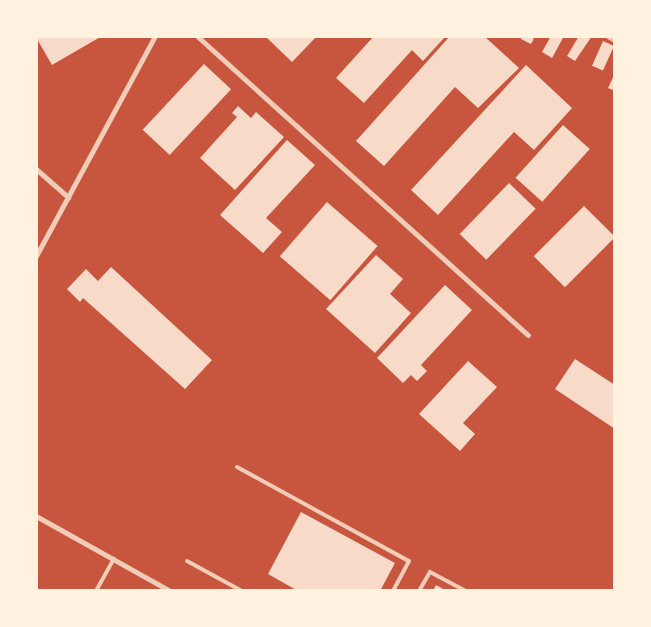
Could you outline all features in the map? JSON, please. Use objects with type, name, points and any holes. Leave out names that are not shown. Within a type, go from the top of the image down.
[{"type":"street","points":[[36,256],[155,36]]},
{"type":"street","points":[[197,36],[528,336]]},
{"type":"street","points":[[608,36],[615,40]]},
{"type":"street","points":[[36,169],[68,197]]},
{"type":"street","points":[[36,516],[170,591]]},
{"type":"lane","points":[[237,467],[409,561],[393,591]]},
{"type":"lane","points":[[96,591],[114,559]]},
{"type":"lane","points":[[186,561],[242,591]]},
{"type":"lane","points":[[420,591],[430,572],[465,591]]},
{"type":"building","points":[[43,36],[102,36],[52,65],[37,39]]},
{"type":"building","points":[[265,36],[317,36],[292,62]]},
{"type":"building","points":[[374,36],[442,36],[444,38],[423,61],[412,50],[364,103],[336,78]]},
{"type":"building","points":[[450,36],[484,36],[519,68],[478,108],[455,87],[384,166],[356,141]]},
{"type":"building","points":[[522,36],[535,36],[531,44],[521,39]]},
{"type":"building","points":[[551,36],[564,36],[552,58],[542,52]]},
{"type":"building","points":[[579,36],[592,36],[575,61],[567,56]]},
{"type":"building","points":[[603,41],[614,46],[603,71],[592,66]]},
{"type":"building","points":[[204,64],[231,89],[170,155],[143,130]]},
{"type":"building","points":[[526,65],[572,108],[534,150],[514,132],[438,215],[411,190]]},
{"type":"building","points":[[615,73],[615,91],[608,88]]},
{"type":"building","points":[[238,106],[251,118],[256,112],[284,137],[235,190],[200,158],[237,117],[232,113]]},
{"type":"building","points":[[563,125],[590,149],[542,202],[515,178]]},
{"type":"building","points":[[287,140],[315,165],[266,218],[282,232],[263,253],[220,215]]},
{"type":"building","points":[[509,183],[536,209],[486,260],[460,234]]},
{"type":"building","points":[[327,202],[378,246],[330,300],[280,256]]},
{"type":"building","points":[[584,206],[615,237],[565,287],[534,256]]},
{"type":"building","points":[[376,255],[403,279],[390,294],[411,313],[375,353],[326,309]]},
{"type":"building","points":[[111,267],[212,360],[185,389],[83,298],[80,302],[67,289],[86,269],[98,281]]},
{"type":"building","points":[[445,285],[472,310],[421,365],[427,371],[417,381],[411,375],[403,383],[377,358]]},
{"type":"building","points":[[575,359],[615,385],[615,429],[555,389]]},
{"type":"building","points":[[468,361],[497,387],[463,423],[475,434],[460,451],[419,414]]},
{"type":"building","points":[[301,512],[395,563],[380,591],[298,591],[268,574]]},
{"type":"building","points":[[436,585],[447,591],[433,591]]}]
